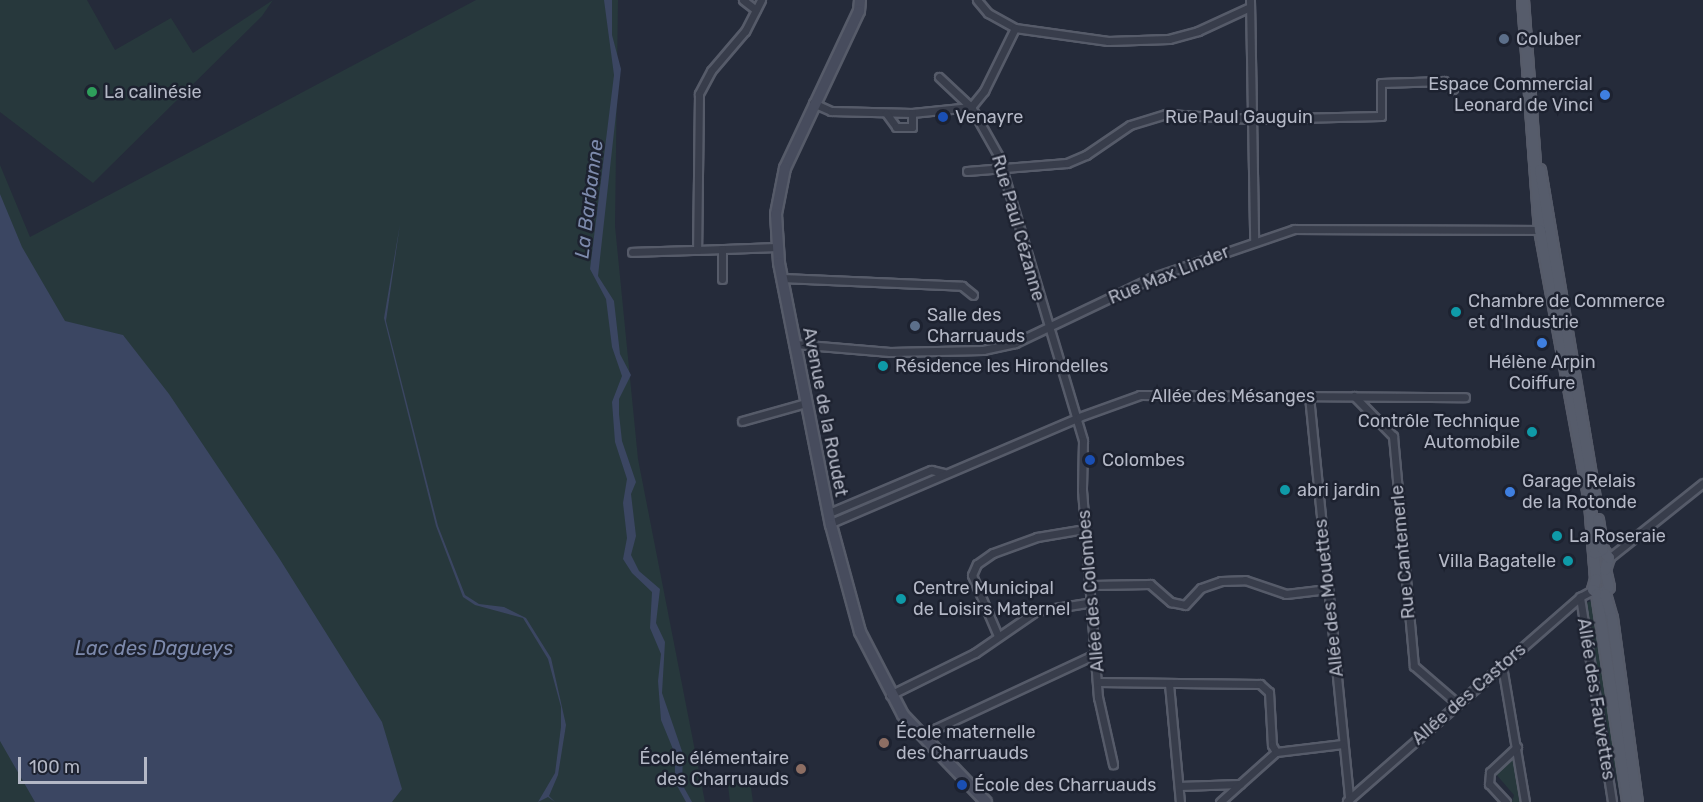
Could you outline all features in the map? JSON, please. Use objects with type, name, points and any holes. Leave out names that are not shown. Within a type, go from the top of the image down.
[{"type":"main road","points":[[1523,0],[1534,141],[1545,230],[1575,408],[1609,587],[1598,593]]},
{"type":"main road","points":[[1602,554],[1598,593],[1628,802]]},
{"type":"main road","points":[[1598,593],[1612,618],[1637,802]]},
{"type":"street","points":[[743,0],[756,10]]},
{"type":"street","points":[[697,250],[699,94],[711,71],[745,32],[761,0]]},
{"type":"street","name":"Avenue de la Roudet","points":[[860,0],[859,11],[813,103],[785,168],[776,214],[777,247],[830,518],[860,632],[890,695],[923,739],[986,802]]},
{"type":"street","points":[[977,0],[988,13],[1015,28],[1140,42],[1198,31],[1250,4],[1254,241]]},
{"type":"street","points":[[813,103],[831,111],[886,113],[971,107],[984,91],[1015,28]]},
{"type":"street","name":"Rue Paul Cézanne","points":[[939,76],[971,107],[991,139],[1050,326],[1076,418]]},
{"type":"street","name":"Rue Paul Gauguin","points":[[967,171],[1001,166],[1066,163],[1086,156],[1130,125],[1166,114],[1251,118],[1381,116],[1381,83],[1444,81],[1453,89]]},
{"type":"street","points":[[886,113],[896,127],[912,127],[912,112]]},
{"type":"street","name":"Rue Max Linder","points":[[795,344],[854,349],[983,350],[1015,343],[1151,278],[1294,229],[1545,230]]},
{"type":"street","points":[[632,252],[777,247]]},
{"type":"street","points":[[722,249],[722,279]]},
{"type":"street","points":[[782,278],[962,286],[973,295]]},
{"type":"street","name":"Allée des Mésanges","points":[[830,518],[935,480],[944,472],[1076,418],[1140,395],[1465,397]]},
{"type":"street","name":"Allée des Mouettes","points":[[1309,396],[1348,801]]},
{"type":"street","name":"Rue Cantemerle","points":[[1354,396],[1393,436],[1414,666],[1458,704]]},
{"type":"street","points":[[742,421],[806,403]]},
{"type":"street","name":"Allée des Colombes","points":[[1076,418],[1083,441],[1085,529],[1092,585],[1096,654],[1113,764]]},
{"type":"street","name":"Allée des Mésanges","points":[[830,518],[931,470],[944,472]]},
{"type":"street","points":[[1602,554],[1703,484]]},
{"type":"street","points":[[998,636],[972,575],[977,564],[993,552],[1037,537],[1085,529]]},
{"type":"street","points":[[1092,585],[1150,584],[1171,602],[1185,605],[1201,588],[1221,581],[1245,580],[1286,594],[1328,590]]},
{"type":"street","name":"Allée des Castors","points":[[1348,801],[1580,597],[1598,593]]},
{"type":"street","name":"Allée des Fauvettes","points":[[1580,597],[1612,802]]},
{"type":"street","points":[[890,695],[975,653],[1036,611],[1093,602]]},
{"type":"street","points":[[923,739],[937,728],[1096,654]]},
{"type":"street","points":[[1502,666],[1525,802]]},
{"type":"street","points":[[1099,682],[1266,687],[1269,692],[1272,745],[1276,752]]},
{"type":"street","points":[[1169,684],[1180,802]]},
{"type":"street","points":[[1220,802],[1276,752],[1343,744]]},
{"type":"street","points":[[1506,802],[1489,784],[1490,772],[1517,747]]},
{"type":"street","points":[[1179,786],[1240,784]]},
{"type":"shaded area","name":"La calinésie","points":[[0,0],[87,0],[115,50],[171,18],[193,53],[273,0],[262,16],[93,183],[0,112]]},
{"type":"shaded area","points":[[476,0],[618,0],[615,226],[638,459],[705,802],[0,802],[0,165],[30,237]]},
{"type":"shaded area","points":[[1591,601],[1594,603],[1620,799],[1586,603]]},
{"type":"shaded area","points":[[1514,754],[1522,802],[1512,802],[1514,795],[1495,773]]},
{"type":"shaded area","points":[[749,774],[753,802],[730,802],[727,777]]},
{"type":"water","points":[[604,0],[612,0],[612,35],[621,69],[598,276],[614,301],[620,354],[631,375],[619,399],[619,414],[622,441],[636,482],[631,494],[636,536],[631,555],[639,571],[660,589],[656,623],[665,642],[662,693],[683,754],[682,784],[692,802],[686,802],[675,782],[675,754],[661,720],[658,681],[661,654],[650,628],[652,592],[632,573],[623,559],[627,538],[623,503],[627,479],[615,442],[612,402],[622,376],[612,347],[606,299],[590,269],[614,75]]},
{"type":"water","name":"Lac des Dagueys","points":[[0,194],[22,247],[65,321],[123,335],[169,394],[279,558],[382,722],[402,789],[392,802],[35,802],[0,741]]},
{"type":"water","points":[[400,224],[386,321],[438,526],[465,595],[479,604],[504,607],[526,618],[551,658],[566,725],[558,775],[549,796],[555,802],[548,797],[538,802],[555,773],[561,727],[561,707],[548,659],[523,618],[475,605],[463,597],[436,526],[384,318]]},
{"type":"place","name":"Coluber","points":[[1504,39]]},
{"type":"place","name":"La calinésie","points":[[92,92]]},
{"type":"place","name":"Espace Commercial Leonard de Vinci","points":[[1605,95]]},
{"type":"place","name":"Venayre","points":[[943,117]]},
{"type":"place","name":"Chambre de Commerce et d'Industrie","points":[[1456,312]]},
{"type":"place","name":"Salle des Charruauds","points":[[915,326]]},
{"type":"place","name":"Hélène Arpin Coiffure","points":[[1542,343]]},
{"type":"place","name":"Résidence les Hirondelles","points":[[883,366]]},
{"type":"place","name":"Contrôle Technique Automobile","points":[[1532,432]]},
{"type":"place","name":"Colombes","points":[[1090,460]]},
{"type":"place","name":"abri jardin","points":[[1285,490]]},
{"type":"place","name":"Garage Relais de la Rotonde","points":[[1510,492]]},
{"type":"place","name":"La Roseraie","points":[[1557,536]]},
{"type":"place","name":"Villa Bagatelle","points":[[1568,561]]},
{"type":"place","name":"Centre Municipal de Loisirs Maternel","points":[[901,599]]},
{"type":"place","name":"École maternelle des Charruauds","points":[[884,743]]},
{"type":"place","name":"École élémentaire des Charruauds","points":[[801,769]]},
{"type":"place","name":"École des Charruauds","points":[[962,785]]},
{"type":"water label","name":"La Barbanne","points":[[589,199]]}]
